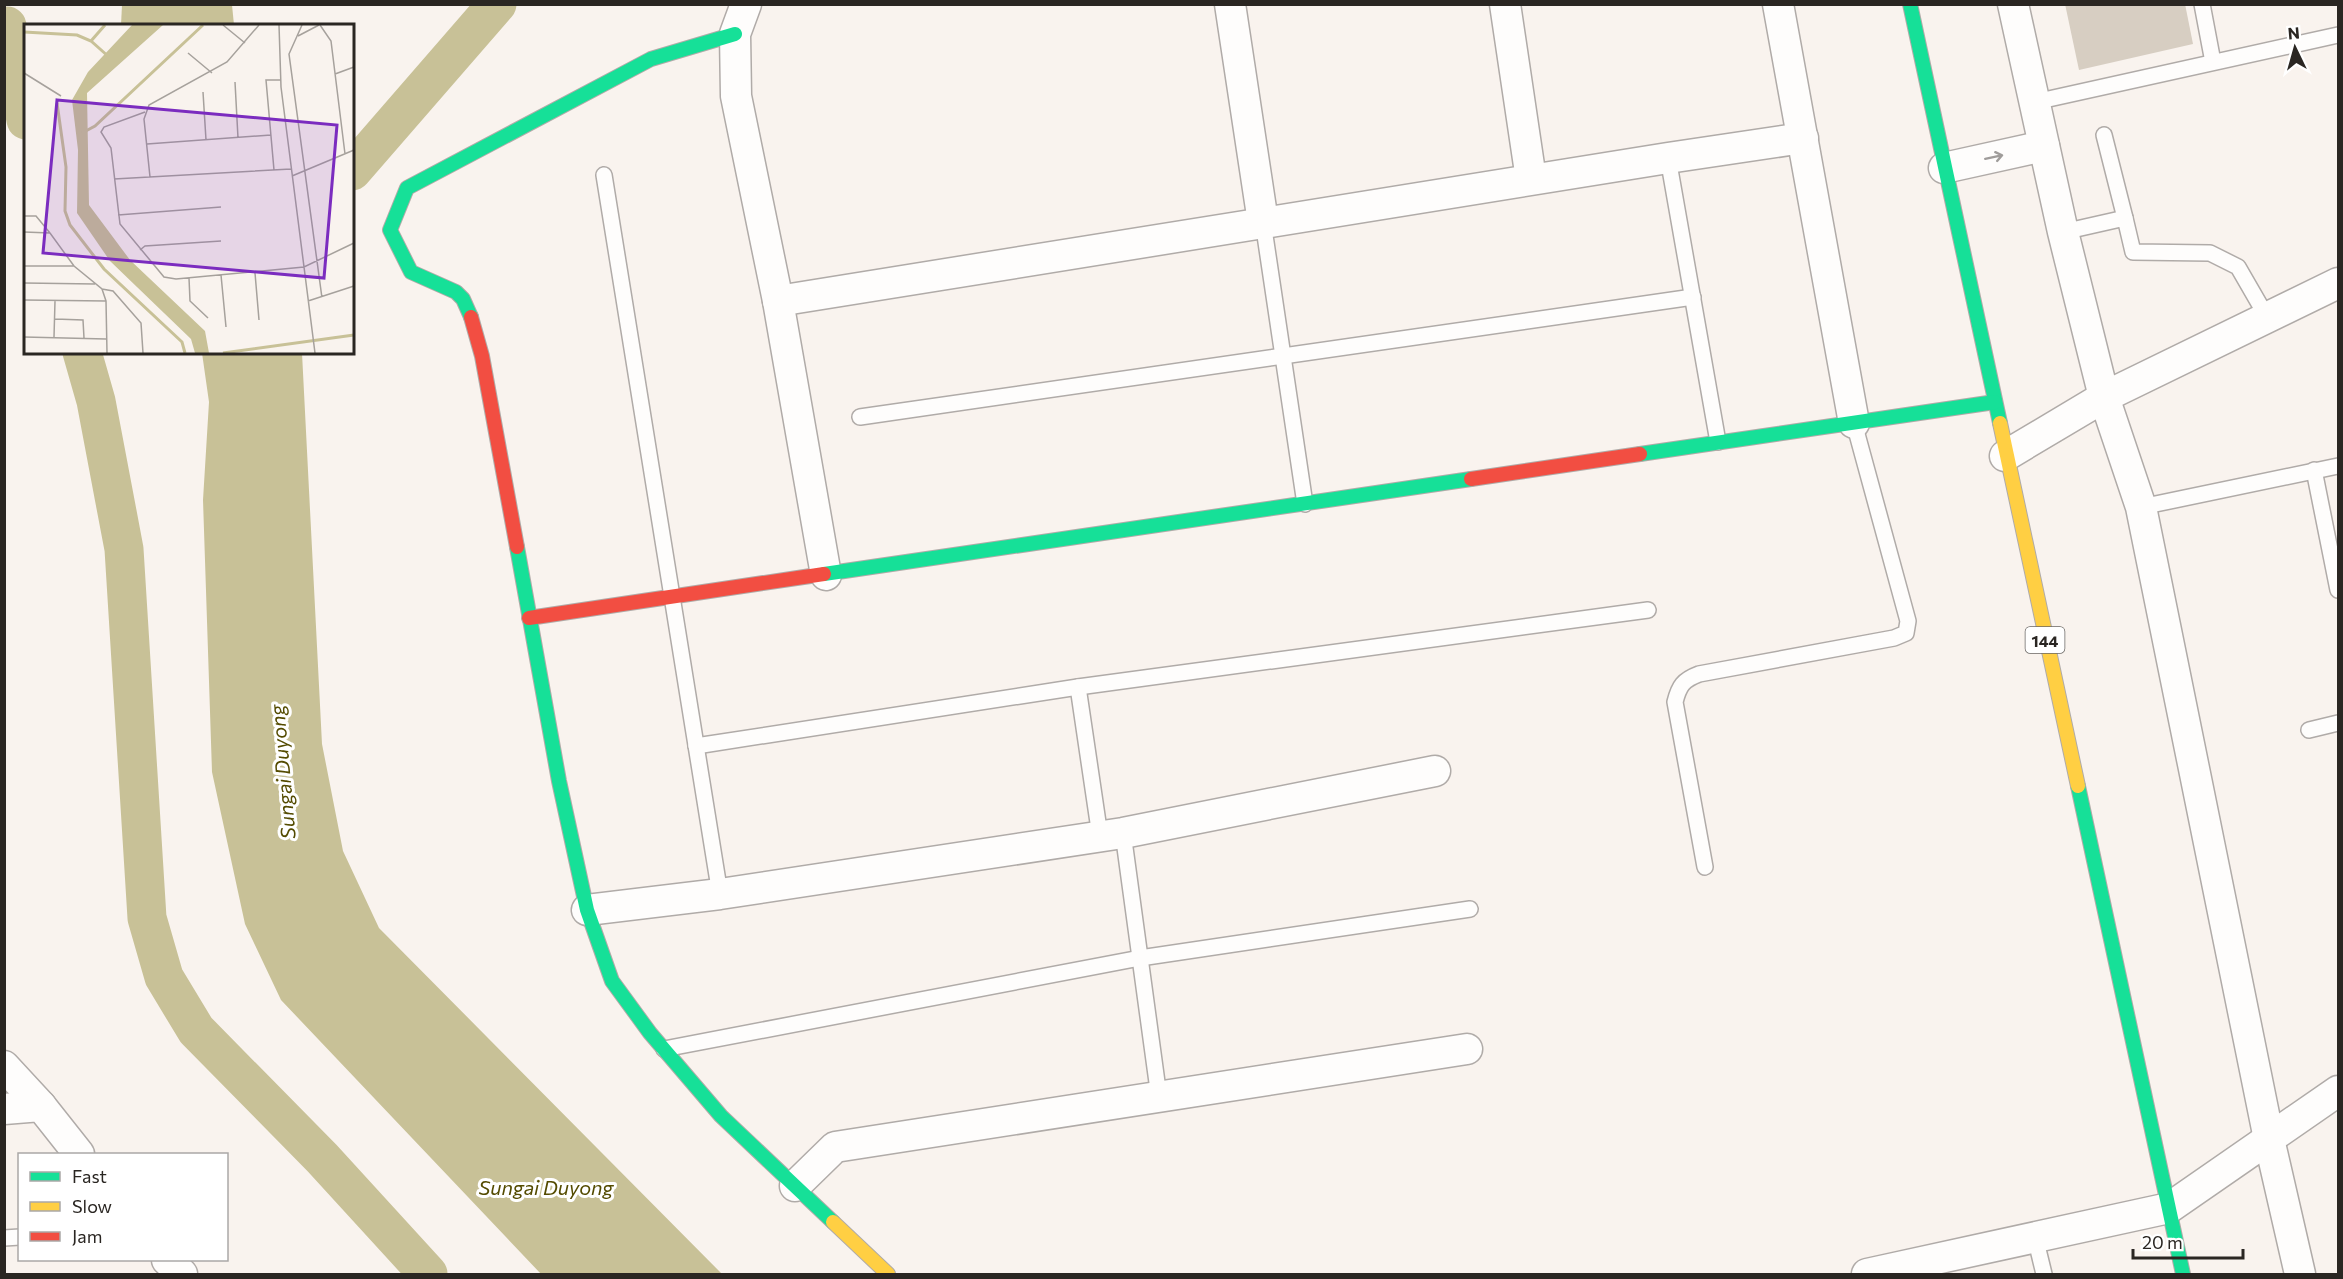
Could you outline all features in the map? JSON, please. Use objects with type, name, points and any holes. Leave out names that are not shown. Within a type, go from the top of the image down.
[{"type":"street","points":[[746,4],[735,34],[736,96],[778,301],[826,574]]},
{"type":"street","points":[[1230,4],[1263,222]]},
{"type":"street","points":[[1505,4],[1531,179]]},
{"type":"street","points":[[1778,4],[1854,423]]},
{"type":"street","name":"144","points":[[1910,4],[2183,1275]]},
{"type":"street","points":[[2013,4],[2063,232],[2104,397],[2141,507],[2269,1139],[2300,1275]]},
{"type":"street","points":[[735,34],[651,59],[407,188],[390,230],[411,272],[446,284],[466,301],[482,356],[559,781],[587,910],[612,981],[664,1049],[722,1116],[888,1275]]},
{"type":"street","points":[[778,301],[1531,179],[1803,138]]},
{"type":"street","points":[[1944,168],[2044,146]]},
{"type":"street","points":[[2006,456],[2104,397],[2338,283]]},
{"type":"street","points":[[529,618],[1995,402]]},
{"type":"street","points":[[587,910],[720,894],[1111,834],[1435,771]]},
{"type":"street","points":[[795,1186],[835,1147],[1467,1049]]},
{"type":"street","points":[[4,1066],[41,1106],[77,1153]]},
{"type":"street","points":[[1867,1275],[2169,1208],[2338,1092]]},
{"type":"street","points":[[4,1109],[41,1106]]},
{"type":"street","points":[[168,1261],[182,1275]]},
{"type":"lane","points":[[2202,4],[2213,62]]},
{"type":"lane","points":[[2035,102],[2338,35]]},
{"type":"lane","points":[[2104,135],[2133,252],[2210,253],[2238,267],[2268,319]]},
{"type":"lane","points":[[1668,158],[1718,442]]},
{"type":"lane","points":[[604,175],[720,894]]},
{"type":"lane","points":[[2063,232],[2125,218]]},
{"type":"lane","points":[[1263,222],[1305,504]]},
{"type":"lane","points":[[860,417],[1693,297]]},
{"type":"lane","points":[[1705,867],[1676,702],[1678,688],[1686,679],[1699,674],[1894,638],[1906,633],[1908,621],[1854,423]]},
{"type":"lane","points":[[2141,507],[2338,466]]},
{"type":"lane","points":[[2313,470],[2338,590]]},
{"type":"lane","points":[[696,746],[1078,687],[1648,610]]},
{"type":"lane","points":[[1078,687],[1140,958],[1158,1097]]},
{"type":"lane","points":[[2309,730],[2338,723]]},
{"type":"lane","points":[[664,1049],[1140,958],[1470,909]]},
{"type":"lane","points":[[2035,1237],[2044,1275]]},
{"type":"water","points":[[122,5],[232,5],[234,24],[121,24]]},
{"type":"water","name":"Sungai Duyong","points":[[202,354],[302,354],[322,744],[343,851],[379,928],[722,1274],[541,1274],[281,1000],[245,924],[212,772],[203,500],[209,402]]},
{"type":"building","points":[[2065,4],[2185,4],[2193,44],[2079,70]]},
{"type":"waterway","points":[[354,169],[497,4]]},
{"type":"waterway","points":[[7,26],[24,110]]},
{"type":"waterway","points":[[83,354],[96,401],[124,549],[147,918],[164,977],[196,1030],[322,1158],[428,1274]]},
{"type":"traffic: fast","points":[[1910,4],[2000,423]]},
{"type":"traffic: fast","points":[[471,317],[463,299],[456,292],[411,272],[390,230],[407,188],[651,59],[735,34]]},
{"type":"traffic: fast","points":[[1640,454],[1995,402]]},
{"type":"traffic: fast","points":[[824,574],[1471,479]]},
{"type":"traffic: fast","points":[[517,547],[559,781],[587,910],[612,981],[650,1033],[721,1116],[833,1222]]},
{"type":"traffic: fast","points":[[2078,786],[2183,1274]]},
{"type":"traffic: slow","points":[[2000,423],[2078,786]]},
{"type":"traffic: slow","points":[[833,1222],[888,1274]]},
{"type":"traffic: jam","points":[[471,317],[482,356],[517,547]]},
{"type":"traffic: jam","points":[[1471,479],[1640,454]]},
{"type":"traffic: jam","points":[[529,618],[824,574]]}]
